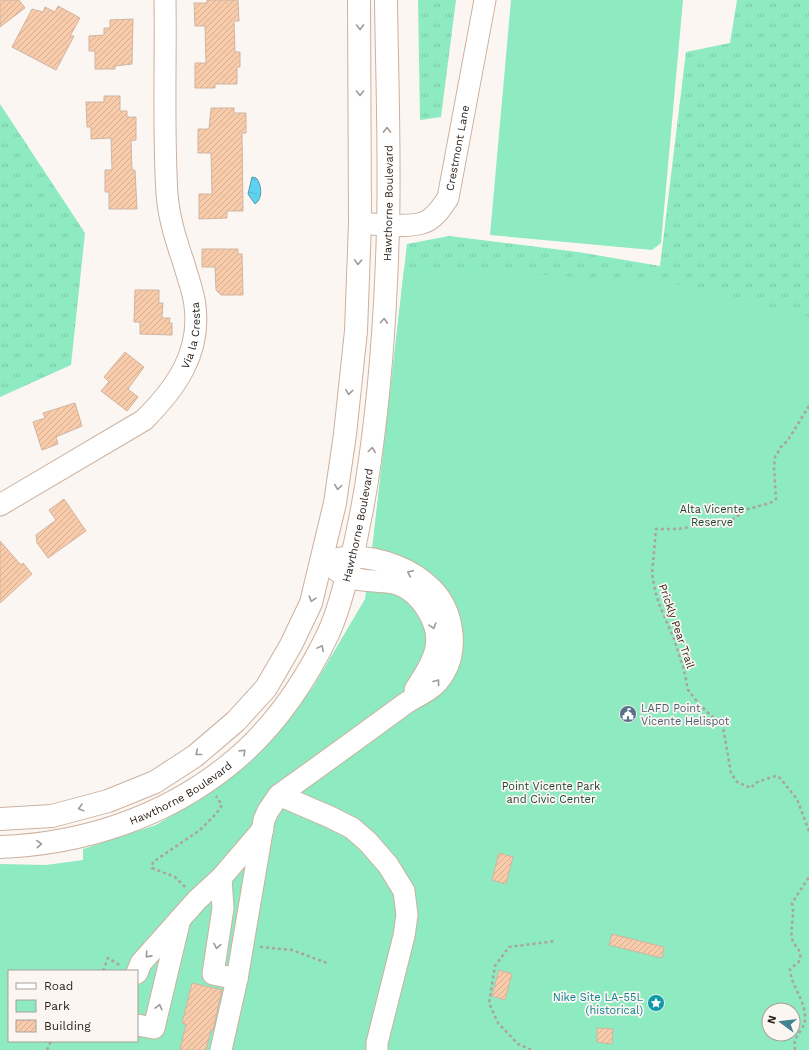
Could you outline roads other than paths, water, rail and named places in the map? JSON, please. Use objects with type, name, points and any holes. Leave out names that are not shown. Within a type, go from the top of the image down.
[{"type":"main road","name":"Hawthorne Boulevard","points":[[0,819],[52,816],[108,801],[155,782],[195,756],[236,721],[266,688],[291,645],[311,603],[336,503],[356,331],[360,223],[359,0]]},
{"type":"main road","name":"Hawthorne Boulevard","points":[[0,847],[48,844],[93,835],[138,818],[192,790],[231,764],[270,725],[304,679],[329,633],[343,595],[365,502],[377,408],[388,225],[386,0]]},
{"type":"street","name":"Via la Cresta","points":[[0,505],[144,420],[180,379],[190,354],[194,330],[195,306],[172,230],[167,195],[165,0]]},
{"type":"street","name":"Crestmont Lane","points":[[360,223],[388,225],[422,223],[439,212],[448,198],[485,0]]},
{"type":"street","points":[[221,1050],[237,979],[263,830],[268,811],[279,796],[405,704],[431,667],[436,651],[436,635],[425,604],[408,589],[350,567],[322,561]]},
{"type":"street","points":[[279,796],[330,816],[352,828],[368,842],[388,865],[404,891],[407,914],[404,936],[377,1043],[377,1050]]},
{"type":"street","points":[[131,970],[140,963],[180,919],[221,878],[263,830]]},
{"type":"street","points":[[221,878],[223,908],[213,974],[237,979]]},
{"type":"street","points":[[138,1025],[154,1028],[180,919]]},
{"type":"water","points":[[252,177],[256,178],[260,184],[261,191],[258,202],[255,204],[248,194]]},
{"type":"place","name":"LAFD Point Vicente Helispot","points":[[628,714]]},
{"type":"place","name":"Nike Site LA-55L (historical)","points":[[656,1003]]},
{"type":"park label","name":"Alta Vicente Reserve","points":[[712,515]]},
{"type":"park label","name":"Point Vicente Park and Civic Center","points":[[551,792]]}]
